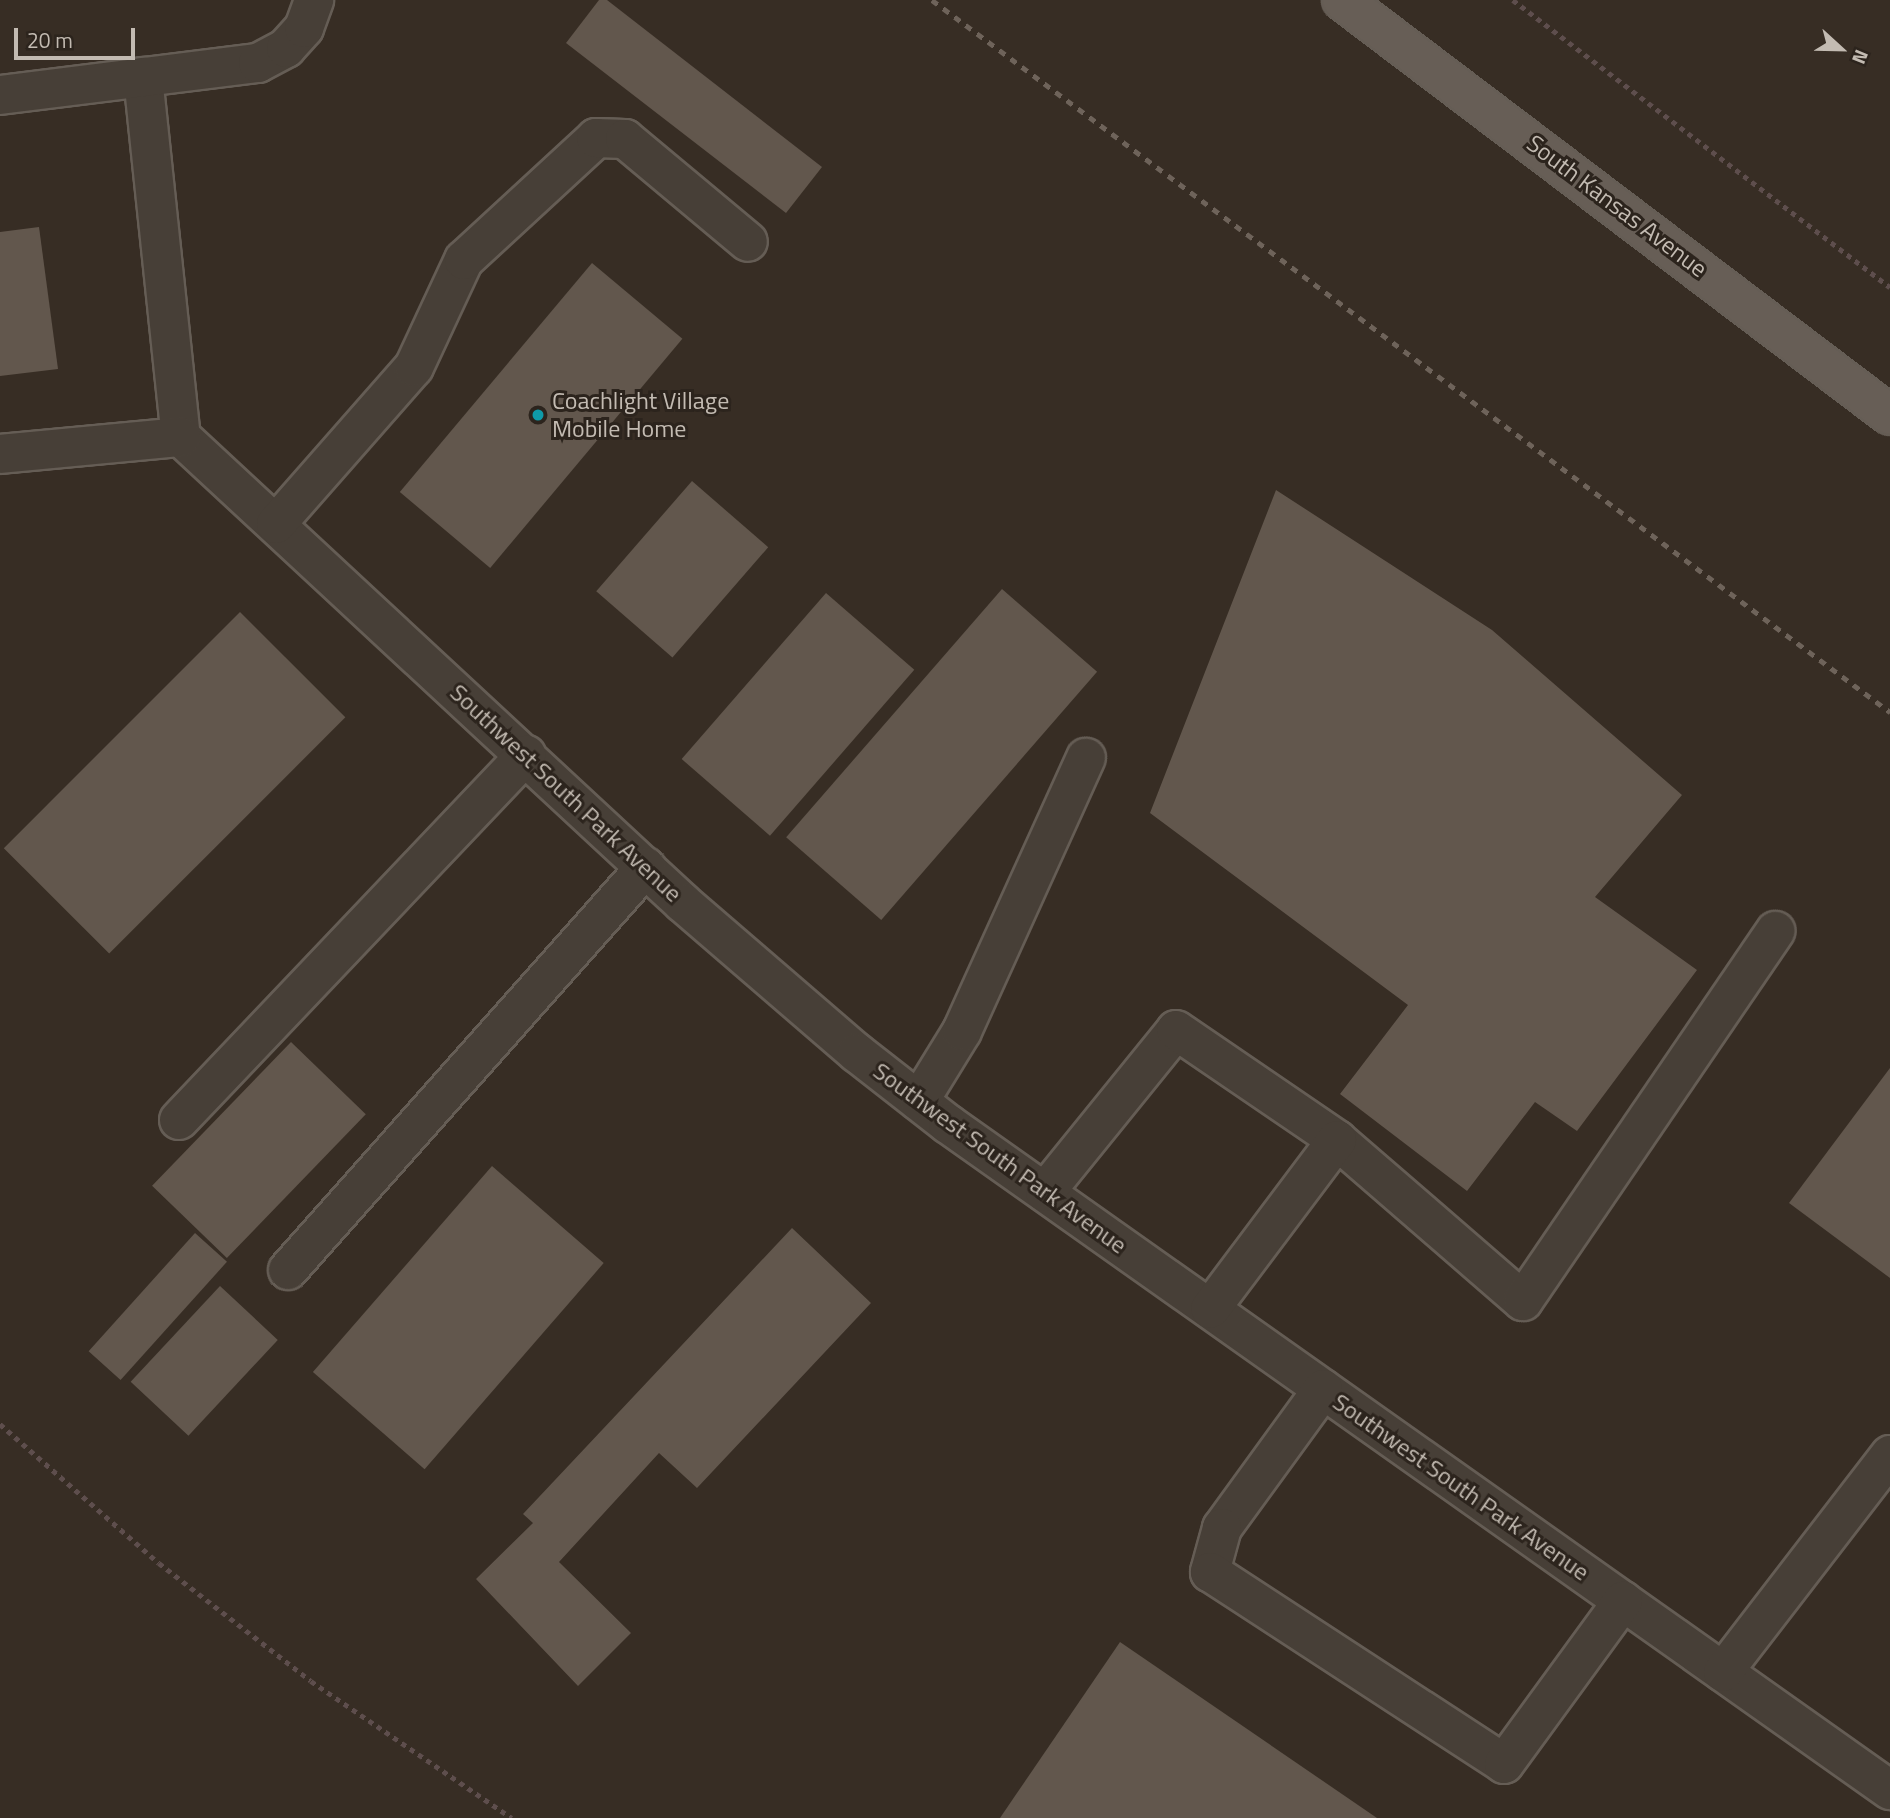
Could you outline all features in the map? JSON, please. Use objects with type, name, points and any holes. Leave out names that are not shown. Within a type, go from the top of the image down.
[{"type":"main road","name":"South Kansas Avenue","points":[[1342,0],[1890,415]]},
{"type":"street","points":[[0,94],[258,62],[286,48],[304,28],[314,0]]},
{"type":"street","points":[[0,454],[181,436],[143,77]]},
{"type":"street","points":[[276,524],[414,368],[464,260],[596,138],[625,139],[748,242]]},
{"type":"street","name":"Southwest South Park Avenue","points":[[181,436],[769,979],[919,1101],[1890,1790]]},
{"type":"street","points":[[179,1120],[526,755]]},
{"type":"street","points":[[919,1101],[962,1031],[1086,758]]},
{"type":"street","points":[[288,1270],[646,867]]},
{"type":"street","points":[[1045,1192],[1176,1030],[1337,1140],[1523,1301],[1775,931]]},
{"type":"street","points":[[1210,1309],[1337,1140]]},
{"type":"street","points":[[1323,1389],[1222,1528],[1210,1572],[1504,1764],[1623,1601]]},
{"type":"street","points":[[1723,1672],[1890,1455]]},
{"type":"path","points":[[1513,0],[1890,287]]},
{"type":"path","points":[[0,1424],[159,1563],[311,1681],[512,1818]]},
{"type":"building","points":[[599,0],[607,0],[822,167],[786,213],[566,43]]},
{"type":"building","points":[[39,227],[58,369],[0,376],[0,232]]},
{"type":"building","name":"Coachlight Village Mobile Home","points":[[592,263],[682,339],[490,568],[400,492]]},
{"type":"building","points":[[692,481],[768,547],[672,657],[596,591]]},
{"type":"building","points":[[1276,490],[1492,630],[1682,795],[1595,897],[1697,970],[1577,1131],[1535,1102],[1467,1191],[1340,1094],[1408,1005],[1150,813]]},
{"type":"building","points":[[1002,589],[1097,672],[881,920],[786,837]]},
{"type":"building","points":[[826,593],[914,670],[770,836],[682,759]]},
{"type":"building","points":[[240,612],[345,717],[109,954],[4,848]]},
{"type":"building","points":[[291,1042],[366,1114],[227,1258],[152,1186]]},
{"type":"building","points":[[1890,1068],[1890,1278],[1789,1203]]},
{"type":"building","points":[[492,1166],[604,1263],[425,1469],[313,1372]]},
{"type":"building","points":[[792,1228],[871,1303],[697,1488],[659,1453],[559,1562],[631,1633],[578,1686],[476,1579],[533,1523],[523,1514]]},
{"type":"building","points":[[195,1233],[227,1262],[121,1380],[89,1351]]},
{"type":"building","points":[[220,1286],[278,1340],[188,1436],[131,1382]]},
{"type":"building","points":[[1120,1642],[1377,1818],[1000,1818]]},
{"type":"railway","points":[[932,0],[1890,712]]},
{"type":"place","name":"Coachlight Village Mobile Home","points":[[538,415]]}]
